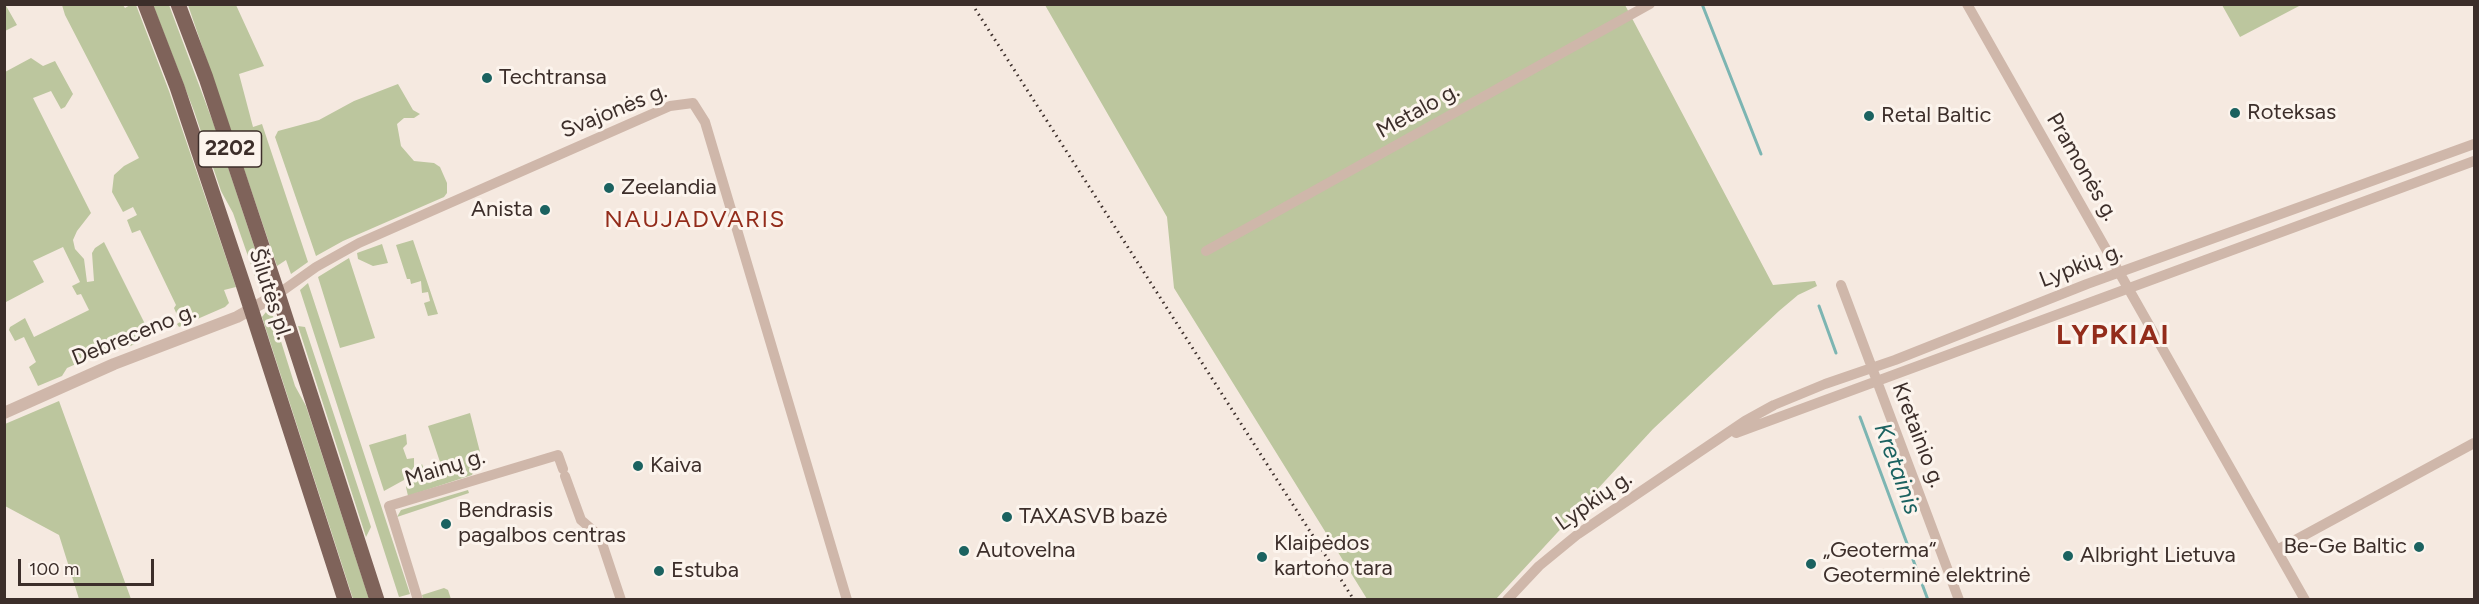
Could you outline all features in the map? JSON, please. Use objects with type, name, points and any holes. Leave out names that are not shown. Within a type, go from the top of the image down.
[{"type":"main road","name":"Šilutės pl.","points":[[145,4],[177,87],[252,309],[345,600]]},
{"type":"main road","name":"Šilutės pl.","points":[[178,4],[206,78],[377,600]]},
{"type":"street","name":"Metalo g.","points":[[1206,251],[1650,4]]},
{"type":"street","name":"Pramonės g.","points":[[1967,4],[2305,600]]},
{"type":"street","name":"Svajonės g.","points":[[278,294],[316,267],[358,243],[670,106],[693,103],[705,122],[847,600]]},
{"type":"street","name":"Lypkių g.","points":[[1507,600],[1527,577],[1563,545],[1745,421],[1774,405],[2119,272],[2475,144]]},
{"type":"street","name":"Lypkių g.","points":[[1712,445],[1748,427],[1877,382],[2475,161]]},
{"type":"street","name":"Kretainio g.","points":[[1840,285],[1959,600]]},
{"type":"street","name":"Debreceno g.","points":[[4,413],[114,364],[252,309],[278,294]]},
{"type":"street","points":[[2277,550],[2475,443]]},
{"type":"street","name":"Mainų g.","points":[[418,600],[389,506],[558,455],[581,520],[596,533],[602,543],[621,600]]},
{"type":"green space","points":[[4,5],[17,25],[5,31]]},
{"type":"green space","points":[[62,5],[123,5],[125,8],[136,5],[169,91],[236,287],[224,290],[229,303],[225,307],[179,327],[177,324],[180,322],[174,308],[176,305],[140,230],[132,233],[127,220],[137,215],[133,207],[123,212],[112,192],[114,175],[124,166],[139,158],[65,15]]},
{"type":"green space","points":[[153,5],[169,5],[214,125],[266,282],[264,286],[258,285],[233,213],[221,191],[194,111]]},
{"type":"green space","points":[[188,5],[236,5],[264,66],[239,74],[253,127],[262,124],[308,262],[291,274],[286,260],[277,266]]},
{"type":"green space","points":[[1045,5],[1625,5],[1773,285],[1815,281],[1817,286],[1798,295],[1779,311],[1653,429],[1496,599],[1367,599],[1174,288],[1167,217]]},
{"type":"green space","points":[[2222,5],[2301,5],[2240,37]]},
{"type":"green space","points":[[31,58],[43,66],[55,61],[73,94],[65,107],[61,109],[51,91],[33,98],[91,213],[73,240],[75,249],[84,259],[87,282],[94,281],[92,253],[104,242],[145,324],[137,343],[126,348],[110,349],[67,368],[62,376],[38,386],[29,367],[36,362],[24,337],[15,341],[9,330],[10,327],[25,318],[34,337],[89,310],[81,294],[77,295],[72,286],[80,282],[63,247],[33,261],[44,282],[6,302],[5,298],[5,72]]},
{"type":"green space","points":[[398,84],[413,110],[420,114],[414,118],[404,118],[397,124],[401,146],[414,161],[434,163],[440,167],[447,183],[447,193],[444,197],[343,241],[316,256],[275,137],[278,131],[319,120],[354,101]]},
{"type":"green space","points":[[413,240],[438,314],[428,316],[424,303],[430,301],[428,292],[422,293],[421,281],[411,284],[410,279],[407,279],[396,245]]},
{"type":"green space","points":[[382,244],[388,263],[373,266],[358,259],[357,253]]},
{"type":"green space","points":[[349,258],[375,338],[340,348],[318,277]]},
{"type":"green space","points":[[308,283],[410,594],[399,597],[300,290]]},
{"type":"green space","points":[[266,312],[273,316],[295,386],[306,406],[369,599],[353,599],[262,317]]},
{"type":"green space","points":[[298,326],[305,327],[371,527],[366,537]]},
{"type":"green space","points":[[59,401],[131,599],[79,599],[59,535],[5,506],[5,424]]},
{"type":"green space","points":[[470,413],[480,452],[472,475],[408,496],[406,487],[422,464],[429,482],[445,477],[428,426]]},
{"type":"green space","points":[[406,434],[407,444],[403,448],[407,459],[414,458],[414,467],[404,480],[384,491],[369,445]]},
{"type":"green space","points":[[468,490],[469,493],[397,517],[401,510]]},
{"type":"green space","points":[[444,588],[448,590],[451,599],[423,599],[422,595]]},
{"type":"waterway","name":"Kretainis","points":[[1702,4],[1761,154]]},
{"type":"waterway","name":"Kretainis","points":[[1819,306],[1836,353]]},
{"type":"waterway","name":"Kretainis","points":[[1860,417],[1928,600]]},
{"type":"railway","points":[[972,4],[1354,600]]},
{"type":"place","name":"Techtransa","points":[[487,78]]},
{"type":"place","name":"Roteksas","points":[[2235,113]]},
{"type":"place","name":"Retal Baltic","points":[[1869,116]]},
{"type":"place","name":"Zeelandia","points":[[609,188]]},
{"type":"place","name":"Anista","points":[[545,210]]},
{"type":"place","name":"Kaiva","points":[[638,466]]},
{"type":"place","name":"TAXASVB bazė","points":[[1007,517]]},
{"type":"place","name":"Bendrasis pagalbos centras","points":[[446,524]]},
{"type":"place","name":"Be-Ge Baltic","points":[[2419,547]]},
{"type":"place","name":"Autovelna","points":[[964,551]]},
{"type":"place","name":"Albright Lietuva","points":[[2068,556]]},
{"type":"place","name":"Klaipėdos kartono tara","points":[[1262,557]]},
{"type":"place","name":"„Geoterma“ Geoterminė elektrinė","points":[[1811,564]]},
{"type":"place","name":"Estuba","points":[[659,571]]},
{"type":"district","name":"NAUJADVARIS","points":[[695,220]]},
{"type":"district","name":"LYPKIAI","points":[[2113,336]]}]
